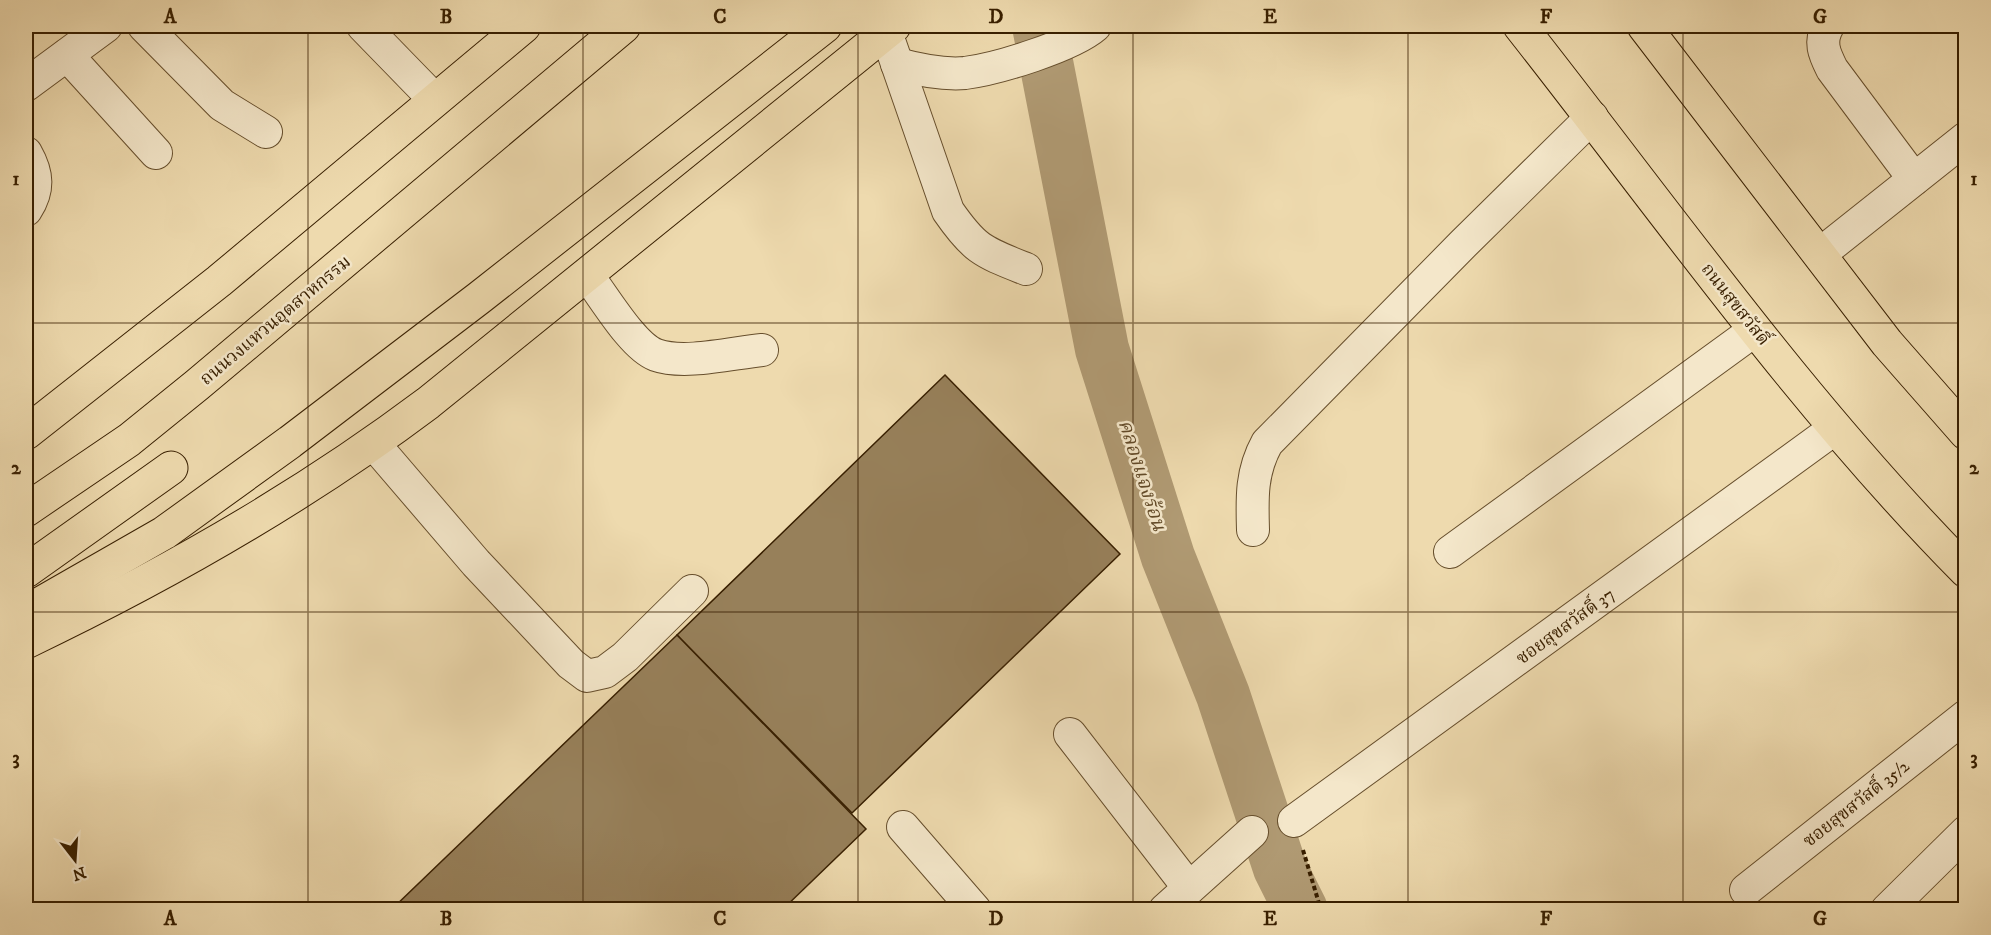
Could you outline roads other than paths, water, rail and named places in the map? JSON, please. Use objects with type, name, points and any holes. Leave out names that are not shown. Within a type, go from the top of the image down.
[{"type":"main road","points":[[26,433],[219,281],[524,26]]},
{"type":"main road","name":"ถนนวงแหวนอุตสาหกรรม","points":[[26,510],[129,440],[197,385],[624,26]]},
{"type":"main road","points":[[26,612],[164,533],[290,442],[479,298],[825,26]]},
{"type":"main road","name":"ถนนสุขสวัสดิ์","points":[[1520,26],[1834,429],[1910,515],[1965,571]]},
{"type":"main road","points":[[1644,26],[1887,343],[1965,432]]},
{"type":"main road","points":[[26,642],[213,545],[374,444],[890,29]]},
{"type":"main road","points":[[26,571],[171,468]]},
{"type":"street","points":[[26,85],[106,26]]},
{"type":"street","points":[[144,26],[222,105],[266,132]]},
{"type":"street","points":[[363,26],[435,100]]},
{"type":"street","points":[[897,64],[927,72],[966,73],[1065,45],[1095,26]]},
{"type":"street","points":[[1828,26],[1823,35],[1823,51],[1832,69],[1914,179]]},
{"type":"street","points":[[890,29],[897,64],[948,211],[965,236],[982,252],[1026,269]]},
{"type":"street","points":[[67,55],[156,153]]},
{"type":"street","points":[[1253,530],[1252,487],[1256,462],[1267,443],[1592,117]]},
{"type":"street","points":[[1826,262],[1914,179],[1965,138]]},
{"type":"street","points":[[26,153],[37,179],[35,196],[26,210]]},
{"type":"street","points":[[1826,262],[1965,162]]},
{"type":"street","points":[[587,275],[633,336],[654,355],[675,359],[762,350]]},
{"type":"street","points":[[1450,552],[1755,330]]},
{"type":"street","name":"ซอยสุขสวัสดิ์ 37","points":[[1294,821],[1834,429]]},
{"type":"street","points":[[374,444],[476,562],[571,664],[587,676],[605,672],[625,657],[692,591]]},
{"type":"street","name":"ซอยสุขสวัสดิ์ 35/2","points":[[1746,890],[1965,716]]},
{"type":"street","points":[[1070,734],[1188,888]]},
{"type":"street","points":[[903,827],[975,909]]},
{"type":"street","points":[[1165,909],[1252,832]]},
{"type":"street","points":[[1887,909],[1965,832]]},
{"type":"waterway","name":"คลองแจงร้อน","points":[[1039,26],[1102,349],[1168,557],[1223,695],[1280,868],[1301,910]]}]
